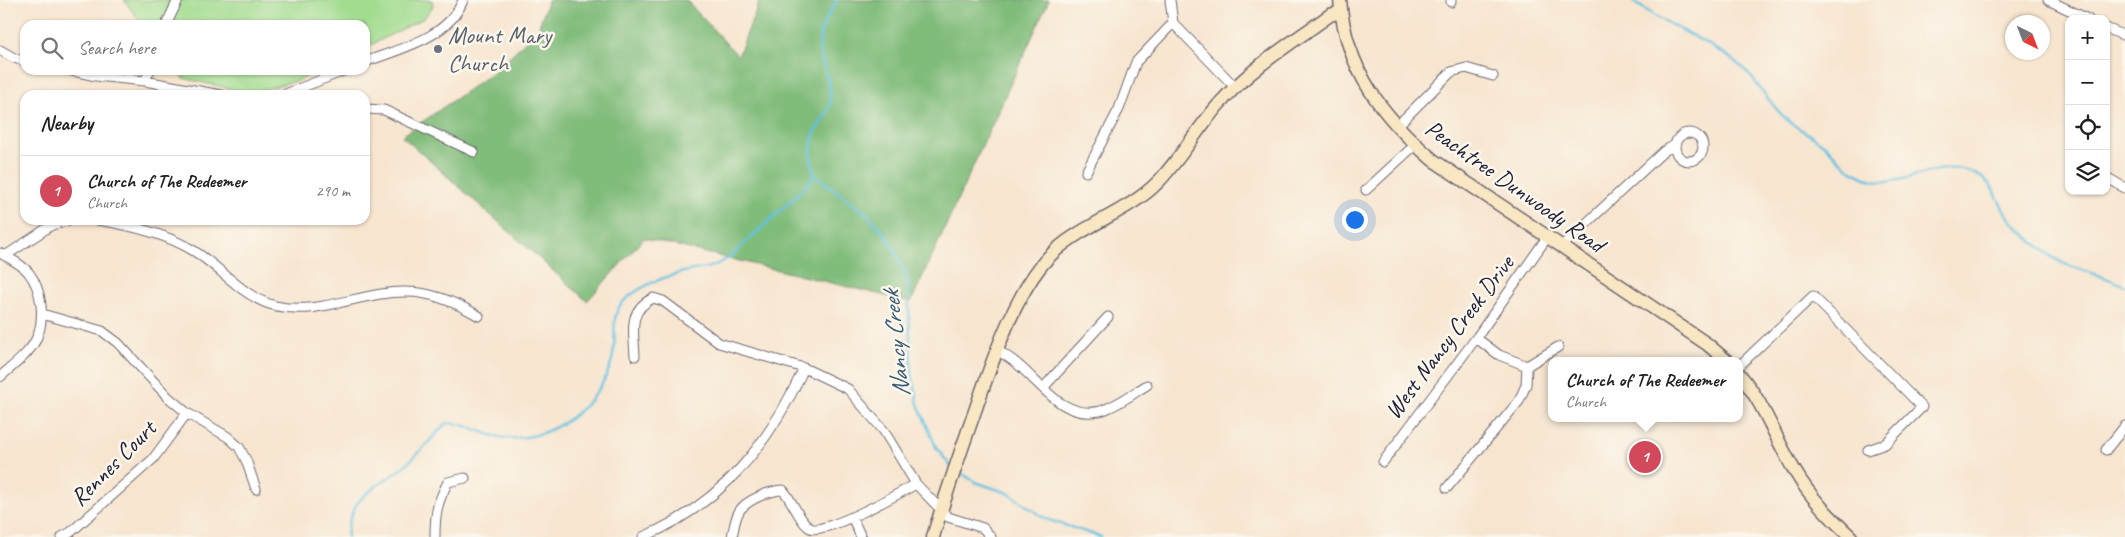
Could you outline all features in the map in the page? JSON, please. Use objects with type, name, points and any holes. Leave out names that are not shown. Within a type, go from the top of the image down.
[{"type":"main road","points":[[933,537],[948,487],[997,350],[1027,287],[1054,252],[1078,233],[1127,206],[1157,183],[1176,162],[1206,119],[1235,87],[1340,6]]},
{"type":"main road","name":"Peachtree Dunwoody Road","points":[[1340,6],[1347,41],[1357,68],[1377,102],[1396,127],[1433,160],[1707,344],[1722,357]]},
{"type":"main road","points":[[1743,380],[1755,396],[1795,472],[1806,488],[1851,537]]},
{"type":"street","points":[[168,20],[178,0]]},
{"type":"street","points":[[370,60],[438,32],[452,18],[463,0]]},
{"type":"street","points":[[1170,0],[1173,23],[1235,87]]},
{"type":"street","points":[[2048,0],[2080,15]]},
{"type":"street","points":[[1086,172],[1119,109],[1136,62],[1173,23]]},
{"type":"street","points":[[2110,30],[2125,36]]},
{"type":"street","points":[[0,50],[20,60]]},
{"type":"street","points":[[1396,127],[1451,72],[1466,68],[1493,76]]},
{"type":"street","points":[[103,75],[194,90]]},
{"type":"street","points":[[146,81],[148,75]]},
{"type":"street","points":[[296,90],[333,75]]},
{"type":"street","points":[[370,109],[384,110],[474,152]]},
{"type":"street","points":[[1366,190],[1415,144]]},
{"type":"street","points":[[1562,246],[1664,151],[1675,145]]},
{"type":"street","points":[[2110,179],[2125,188]]},
{"type":"street","points":[[0,377],[30,348],[37,337],[42,314],[36,289],[29,273],[3,254],[52,225]]},
{"type":"street","points":[[124,225],[155,232],[194,251],[241,289],[274,305],[296,309],[312,308],[392,292],[407,292],[439,297],[462,306],[479,316]]},
{"type":"street","name":"West Nancy Creek Drive","points":[[1383,462],[1476,338],[1548,236]]},
{"type":"street","points":[[1743,362],[1813,296],[1922,407],[1885,444],[1868,450]]},
{"type":"street","points":[[636,356],[634,316],[644,303],[653,298],[663,301],[719,343],[804,368],[848,390],[884,431],[916,484],[941,510],[948,517],[983,528],[991,537]]},
{"type":"street","points":[[42,314],[102,331],[118,343],[168,397],[187,413],[228,437],[239,447],[246,460],[256,489]]},
{"type":"street","points":[[1043,388],[1108,317]]},
{"type":"street","points":[[1476,338],[1499,355],[1527,366]]},
{"type":"street","points":[[1527,366],[1558,347]]},
{"type":"street","points":[[997,350],[1016,362],[1059,403],[1068,408],[1098,411],[1116,405],[1147,385]]},
{"type":"street","points":[[1447,488],[1518,401],[1526,385],[1527,366]]},
{"type":"street","points":[[644,537],[684,516],[730,481],[767,436],[789,401],[804,368]]},
{"type":"street","name":"Rennes Court","points":[[62,537],[71,532],[153,459],[187,413]]},
{"type":"street","points":[[2106,450],[2125,426]]},
{"type":"street","points":[[435,537],[435,512],[440,496],[448,482],[465,478]]},
{"type":"street","points":[[732,537],[737,515],[741,508],[774,490],[783,490],[789,496],[806,525],[811,529],[818,530],[852,517],[916,484]]},
{"type":"street","points":[[852,517],[861,537]]},
{"type":"green space","points":[[124,0],[432,0],[433,6],[424,18],[370,45],[370,20],[139,20]]},
{"type":"green space","points":[[548,0],[686,0],[738,56],[760,0],[1049,0],[911,302],[644,238],[587,301],[402,136],[495,71],[538,29]]},
{"type":"green space","points":[[181,75],[310,75],[300,80],[261,90],[236,90],[183,78]]},
{"type":"waterway","name":"Nancy Creek","points":[[837,0],[825,21],[820,35],[820,52],[829,86],[830,103],[812,141],[811,158],[813,170],[815,175],[868,215],[885,234],[894,249],[908,282],[911,368],[918,404],[936,447],[951,467]]},
{"type":"waterway","points":[[1632,0],[1656,17],[1708,44],[1733,60],[1747,73],[1788,121],[1821,142],[1857,174],[1878,181],[1893,181],[1947,169],[1961,170],[1977,175],[1983,178],[1991,187],[2005,212],[2015,225],[2048,254],[2065,264],[2125,286]]},
{"type":"waterway","points":[[347,537],[349,523],[358,502],[408,463],[446,423],[463,425],[499,437],[526,437],[544,432],[561,424],[577,413],[602,384],[610,367],[614,349],[616,316],[621,304],[645,286],[680,273],[711,267],[730,257],[796,196],[815,175]]},
{"type":"waterway","name":"Nancy Creek","points":[[958,471],[975,482],[1008,493],[1046,519],[1101,537]]},
{"type":"place","name":"Mount Mary Church","points":[[438,49]]},
{"type":"place","name":"Church of The Redeemer","points":[[1645,457]]}]
